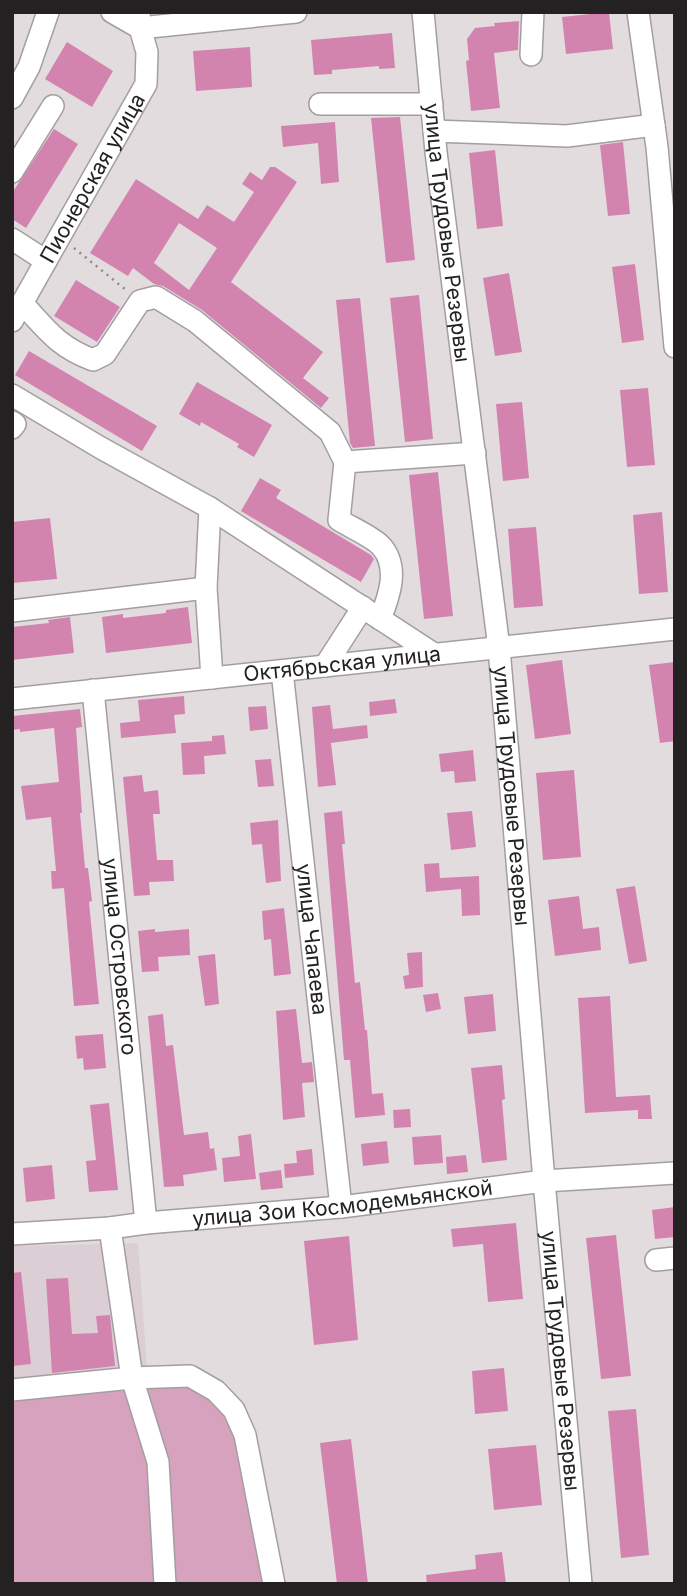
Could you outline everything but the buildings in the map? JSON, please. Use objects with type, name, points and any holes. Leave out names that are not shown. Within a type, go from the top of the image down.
[{"type":"street","points":[[12,97],[29,67],[48,12]]},
{"type":"street","points":[[112,12],[139,20],[296,12]]},
{"type":"street","name":"улица Трудовые Резервы","points":[[423,12],[434,131],[499,648],[581,1584]]},
{"type":"street","points":[[531,55],[533,12]]},
{"type":"street","points":[[638,12],[654,125],[675,347]]},
{"type":"street","name":"Пионерская улица","points":[[17,312],[146,84],[147,52],[139,20]]},
{"type":"street","points":[[320,104],[432,104]]},
{"type":"street","points":[[12,172],[53,106]]},
{"type":"street","points":[[434,131],[567,136],[654,125]]},
{"type":"street","points":[[12,239],[46,261]]},
{"type":"street","points":[[17,312],[57,342],[93,360],[105,354],[140,301],[156,297],[195,321],[330,432],[345,462],[339,520],[382,546],[390,564],[392,590],[325,666]]},
{"type":"street","points":[[12,395],[210,508],[434,654]]},
{"type":"street","points":[[12,422],[15,424],[12,428]]},
{"type":"street","points":[[345,462],[475,453]]},
{"type":"street","points":[[210,508],[206,588],[212,678]]},
{"type":"street","points":[[12,611],[206,588]]},
{"type":"street","name":"Октябрьская улица","points":[[12,699],[675,629]]},
{"type":"street","name":"улица Чапаева","points":[[282,671],[341,1207]]},
{"type":"street","name":"улица Островского","points":[[93,691],[146,1223]]},
{"type":"street","name":"улица Зои Космодемьянской","points":[[12,1234],[341,1207],[544,1181],[675,1173]]},
{"type":"street","points":[[110,1228],[132,1378],[158,1462],[165,1584]]},
{"type":"street","points":[[12,1390],[132,1378],[190,1376],[216,1391],[234,1410],[245,1435],[274,1584]]},
{"type":"path","points":[[70,245],[140,301]]},
{"type":"shaded area","points":[[138,1243],[147,1368],[12,1385],[12,1246]]},
{"type":"shaded area","points":[[141,1384],[193,1384],[230,1415],[267,1584],[174,1584]]},
{"type":"shaded area","points":[[129,1387],[153,1466],[157,1584],[12,1584],[12,1400]]}]
